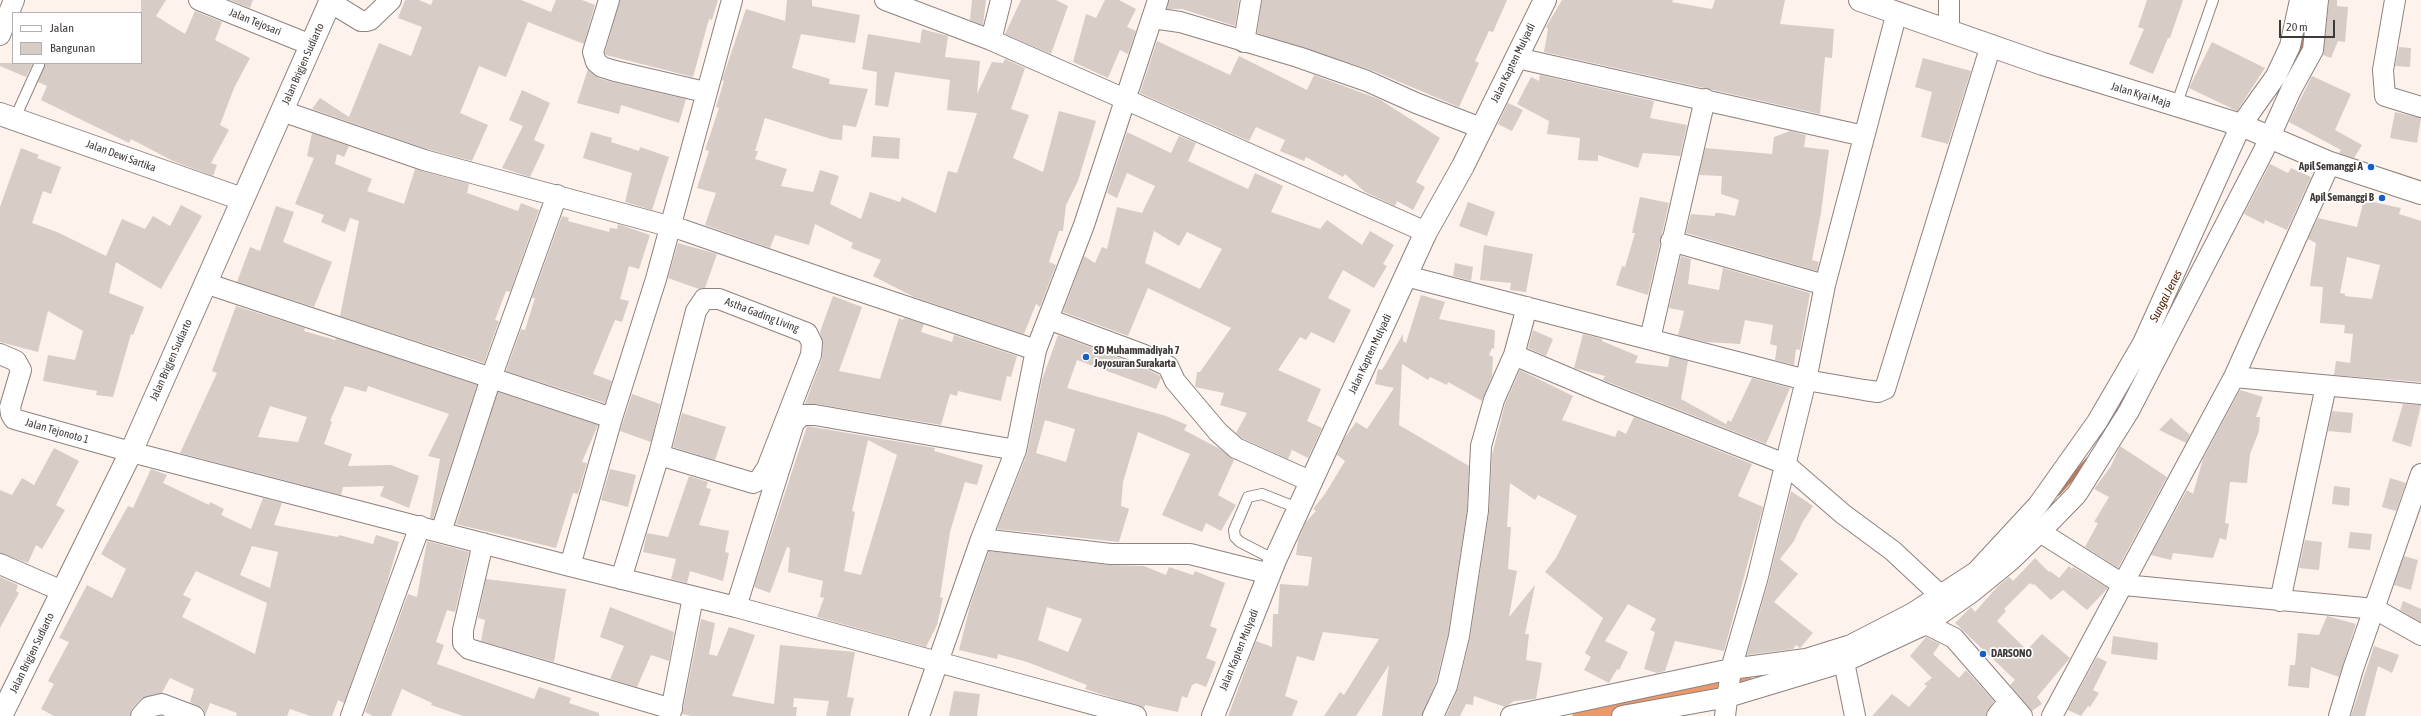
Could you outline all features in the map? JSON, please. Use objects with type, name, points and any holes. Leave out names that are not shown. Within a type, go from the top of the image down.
[{"type":"main road","name":"Jalan Kapten Mulyadi","points":[[1212,716],[1273,567],[1426,232],[1463,166],[1545,0]]},
{"type":"main road","name":"Jalan Kyai Maja","points":[[1860,0],[2043,64],[2244,126],[2330,163],[2421,192]]},
{"type":"main road","name":"Jalan Brigjen Sudiarto","points":[[1,716],[131,452],[330,1]]},
{"type":"main road","name":"Jalan Dewi Sartika","points":[[7,116],[242,199]]},
{"type":"street","points":[[0,35],[14,0]]},
{"type":"street","name":"Jalan Tejosari","points":[[199,0],[311,44]]},
{"type":"street","points":[[330,1],[361,21],[366,21],[370,20],[391,0]]},
{"type":"street","points":[[610,0],[594,52],[596,62],[611,70],[705,92]]},
{"type":"street","points":[[570,566],[612,418],[656,279],[705,92],[732,0]]},
{"type":"street","points":[[885,0],[991,40],[1426,232]]},
{"type":"street","points":[[991,40],[1001,0]]},
{"type":"street","points":[[1244,42],[1251,0]]},
{"type":"street","points":[[1949,0],[1949,30]]},
{"type":"street","points":[[1512,716],[1729,690],[1806,659],[1851,645],[1913,613],[1976,572],[2038,505],[2098,422],[2143,343],[2244,126],[2276,76],[2290,46],[2300,0]]},
{"type":"street","points":[[1622,716],[1844,662],[1926,624],[1977,588],[2010,561],[2077,494],[2129,411],[2291,90],[2313,50],[2318,0]]},
{"type":"street","points":[[2396,0],[2383,70],[2385,96],[2421,107]]},
{"type":"street","points":[[920,716],[982,539],[1016,450],[1036,350],[1084,226],[1155,9],[1180,22],[1298,57],[1368,81],[1416,103],[1481,128]]},
{"type":"street","points":[[1729,690],[1806,380],[1826,285],[1897,12]]},
{"type":"street","points":[[1406,276],[1650,338],[1806,380],[1878,392],[1885,389],[1889,383],[1991,45]]},
{"type":"street","points":[[1517,58],[1705,99],[1864,136]]},
{"type":"street","points":[[1650,338],[1671,241],[1705,99]]},
{"type":"street","points":[[282,111],[424,160],[683,230],[1036,350]]},
{"type":"street","points":[[2052,716],[2124,585],[2234,377],[2330,163]]},
{"type":"street","points":[[441,532],[491,378],[557,195]]},
{"type":"street","points":[[1671,241],[1826,285]]},
{"type":"street","points":[[205,282],[612,418]]},
{"type":"street","name":"Astha Gading Living","points":[[621,579],[659,455],[696,311],[704,299],[720,299],[807,333],[812,344],[811,356],[766,468],[759,480],[752,483],[666,457]]},
{"type":"street","points":[[1433,716],[1448,686],[1459,636],[1478,511],[1481,446],[1494,400],[1514,355],[1527,307]]},
{"type":"street","points":[[1048,319],[1142,354],[1168,366],[1175,381],[1218,432],[1236,448],[1312,482]]},
{"type":"street","name":"Jalan Tejonoto 1","points":[[0,354],[16,361],[21,370],[10,407],[11,414],[14,419],[131,452]]},
{"type":"street","points":[[1514,355],[1604,393],[1785,464],[1843,514],[1892,551],[1940,595]]},
{"type":"street","points":[[2234,377],[2421,394]]},
{"type":"street","points":[[2280,602],[2326,386]]},
{"type":"street","points":[[736,607],[794,423],[802,415],[815,415],[1016,450]]},
{"type":"street","points":[[131,452],[570,566],[736,607],[939,664],[1136,716]]},
{"type":"street","points":[[2339,716],[2421,474]]},
{"type":"street","points":[[351,716],[420,526]]},
{"type":"street","points":[[2040,532],[2124,585],[2280,602],[2375,609],[2421,635]]},
{"type":"street","points":[[982,539],[1111,554],[1190,554],[1273,567]]},
{"type":"street","points":[[483,543],[463,630],[463,643],[469,649],[671,712],[693,597]]},
{"type":"street","points":[[0,564],[62,591]]},
{"type":"street","points":[[1926,624],[1954,638],[2003,709],[2022,716]]},
{"type":"street","points":[[1844,662],[1855,716]]},
{"type":"street","points":[[141,716],[149,706],[162,704],[194,716]]},
{"type":"lane","points":[[2176,106],[2213,0]]},
{"type":"lane","points":[[7,116],[39,65]]},
{"type":"lane","points":[[1273,567],[1240,542],[1236,537],[1234,530],[1248,497],[1262,494],[1300,509]]},
{"type":"building","points":[[141,0],[166,0],[156,16],[185,34],[195,11],[222,22],[215,40],[250,58],[234,88],[220,125],[229,130],[211,163],[217,165],[213,176],[173,161],[131,139],[129,143],[41,100],[47,86],[38,82],[45,64],[142,64]]},
{"type":"building","points":[[230,0],[253,0],[250,8]]},
{"type":"building","points":[[405,0],[419,0],[431,5],[433,0],[521,0],[551,12],[556,0],[582,0],[595,5],[584,44],[528,22],[506,77],[479,66],[460,113],[488,125],[472,161],[427,149],[312,109],[320,98],[349,117],[379,43],[411,56],[422,27],[398,18]]},
{"type":"building","points":[[620,0],[718,0],[712,20],[709,19],[693,77],[606,55],[605,52]]},
{"type":"building","points":[[787,0],[812,0],[812,6],[860,15],[855,43],[801,34],[792,68],[830,79],[829,84],[868,89],[856,127],[843,125],[842,140],[831,139],[765,118],[755,151],[758,151],[755,159],[787,169],[781,186],[813,192],[820,170],[839,176],[830,204],[861,219],[870,192],[900,202],[902,197],[936,213],[948,171],[957,173],[977,113],[947,110],[950,80],[895,72],[888,107],[875,105],[877,72],[862,69],[868,34],[920,43],[922,29],[948,36],[945,57],[980,61],[977,94],[992,62],[1003,63],[1005,59],[1025,68],[1011,109],[1029,115],[1013,158],[1043,172],[1059,111],[1096,121],[1078,181],[1066,205],[1063,231],[1059,231],[1049,262],[1056,265],[1040,307],[1036,304],[1024,334],[914,297],[873,276],[881,260],[851,248],[853,243],[815,224],[809,245],[775,235],[770,248],[705,225],[716,193],[697,188],[709,151],[705,150],[719,108],[716,107],[724,81],[722,80],[746,9],[785,21]]},
{"type":"building","points":[[972,0],[986,0],[983,25],[970,20]]},
{"type":"building","points":[[1021,0],[1056,0],[1068,6],[1051,54],[1005,34]]},
{"type":"building","points":[[1105,0],[1119,0],[1136,9],[1127,27],[1136,31],[1128,54],[1120,50],[1108,78],[1073,62],[1086,14],[1096,18]]},
{"type":"building","points":[[1169,0],[1239,0],[1235,26],[1182,9],[1167,9]]},
{"type":"building","points":[[1262,0],[1507,0],[1493,32],[1489,31],[1475,61],[1479,63],[1459,107],[1371,70],[1257,33]]},
{"type":"building","points":[[1562,0],[1673,0],[1672,2],[1712,9],[1715,0],[1785,0],[1780,24],[1834,29],[1832,58],[1825,57],[1820,114],[1544,52],[1548,29],[1546,27]]},
{"type":"building","points":[[2147,0],[2183,0],[2170,38],[2168,38],[2153,74],[2129,64],[2144,29],[2138,27]]},
{"type":"building","points":[[2329,0],[2337,0],[2337,6],[2348,7],[2345,42],[2338,41],[2331,58],[2323,55]]},
{"type":"building","points":[[1157,41],[1230,75],[1239,56],[1307,90],[1314,75],[1379,99],[1440,138],[1416,182],[1425,187],[1413,210],[1397,201],[1395,206],[1365,192],[1345,174],[1343,177],[1306,157],[1304,161],[1280,151],[1285,140],[1256,127],[1249,141],[1140,93]]},
{"type":"building","points":[[2212,42],[2265,68],[2237,111],[2189,88]]},
{"type":"building","points":[[2399,47],[2411,48],[2410,67],[2395,66]]},
{"type":"building","points":[[1923,58],[1971,71],[1948,144],[1921,137],[1932,92],[1915,87]]},
{"type":"building","points":[[0,63],[32,64],[26,77],[0,66]]},
{"type":"building","points":[[588,69],[598,78],[686,99],[679,123],[621,105],[619,114],[577,103]]},
{"type":"building","points":[[1540,75],[1654,101],[1650,118],[1687,125],[1680,156],[1643,153],[1638,168],[1598,155],[1598,161],[1578,160],[1580,138],[1547,134],[1549,121],[1517,104],[1531,77],[1539,81]]},
{"type":"building","points":[[2312,76],[2351,94],[2335,130],[2362,145],[2354,158],[2339,153],[2341,150],[2289,122]]},
{"type":"building","points":[[522,90],[550,103],[534,140],[545,145],[530,177],[502,168],[523,126],[509,120]]},
{"type":"building","points":[[1508,103],[1523,110],[1512,131],[1498,124]]},
{"type":"building","points":[[2395,112],[2421,118],[2417,143],[2390,138]]},
{"type":"building","points":[[1790,131],[1806,135],[1804,147],[1829,150],[1821,213],[1812,260],[1819,262],[1817,271],[1686,233],[1691,214],[1715,216],[1715,213],[1720,213],[1735,216],[1739,200],[1721,194],[1722,176],[1699,175],[1705,148],[1772,154],[1774,137]]},
{"type":"building","points":[[591,132],[612,138],[611,142],[639,151],[640,147],[669,157],[652,210],[625,202],[632,173],[583,158]]},
{"type":"building","points":[[1127,132],[1171,153],[1179,136],[1196,143],[1188,161],[1248,189],[1255,173],[1283,186],[1271,212],[1320,229],[1327,220],[1362,245],[1370,231],[1394,245],[1383,264],[1387,266],[1374,288],[1343,270],[1328,298],[1351,310],[1334,343],[1311,332],[1306,340],[1300,337],[1278,370],[1321,389],[1307,421],[1322,428],[1308,458],[1292,450],[1288,459],[1242,438],[1236,433],[1247,413],[1220,405],[1224,393],[1195,387],[1197,372],[1200,372],[1231,328],[1148,288],[1128,336],[1063,312],[1084,256],[1095,263],[1102,247],[1107,249],[1117,207],[1142,213],[1155,186],[1127,173],[1117,198],[1107,193]],"holes":[[[1154,231],[1179,246],[1187,232],[1222,249],[1200,289],[1145,263]]]},
{"type":"building","points":[[312,133],[349,146],[344,157],[337,154],[335,164],[372,179],[367,191],[404,204],[415,169],[469,184],[467,193],[518,211],[521,203],[539,210],[510,292],[506,291],[495,320],[499,321],[484,363],[340,316],[359,221],[350,218],[345,232],[321,222],[324,215],[295,204],[314,158],[307,156]]},
{"type":"building","points":[[873,136],[900,138],[899,159],[871,157]]},
{"type":"building","points":[[21,148],[39,155],[37,158],[61,167],[51,194],[43,191],[32,223],[57,232],[106,256],[122,219],[145,229],[153,216],[170,226],[181,205],[202,216],[161,289],[116,262],[109,293],[144,307],[133,335],[131,334],[113,397],[96,395],[97,391],[43,381],[48,355],[75,360],[83,331],[48,311],[38,352],[0,342],[0,207]]},
{"type":"building","points":[[2270,164],[2288,173],[2291,168],[2311,177],[2287,230],[2265,220],[2264,224],[2244,214]]},
{"type":"building","points":[[1640,197],[1669,203],[1648,295],[1616,285],[1622,266],[1625,267],[1635,233],[1632,233]]},
{"type":"building","points":[[2364,200],[2401,208],[2399,214],[2421,221],[2421,382],[2334,375],[2336,361],[2350,363],[2353,334],[2344,333],[2345,325],[2320,323],[2323,287],[2310,286],[2316,243],[2308,239],[2318,218],[2357,227]],"holes":[[[2347,257],[2380,265],[2372,299],[2345,296],[2345,294],[2340,293]]]},
{"type":"building","points":[[1468,202],[1495,212],[1487,236],[1459,226]]},
{"type":"building","points":[[276,206],[294,212],[283,242],[332,262],[314,307],[237,282],[250,247],[260,251]]},
{"type":"building","points":[[562,216],[569,218],[568,221],[609,232],[610,228],[617,229],[618,224],[650,235],[639,269],[629,266],[620,299],[629,301],[622,322],[615,320],[593,374],[612,381],[605,403],[506,371],[521,329],[525,330],[535,298],[532,298]]},
{"type":"building","points":[[678,243],[717,254],[705,288],[699,289],[668,278]]},
{"type":"building","points":[[1484,245],[1533,254],[1526,292],[1510,290],[1511,283],[1480,280]]},
{"type":"building","points":[[1681,256],[1691,259],[1688,284],[1719,290],[1723,268],[1810,293],[1800,350],[1796,349],[1794,365],[1775,360],[1777,346],[1770,344],[1773,325],[1745,320],[1740,344],[1706,342],[1678,335],[1684,311],[1669,308]]},
{"type":"building","points":[[1455,263],[1473,267],[1471,281],[1453,276]]},
{"type":"building","points":[[1421,295],[1445,302],[1439,319],[1494,330],[1495,332],[1494,349],[1492,348],[1489,355],[1493,357],[1492,376],[1482,401],[1448,382],[1447,385],[1430,377],[1428,380],[1402,364],[1399,425],[1469,466],[1467,510],[1448,634],[1436,682],[1422,716],[1382,716],[1389,665],[1356,716],[1324,716],[1340,692],[1344,695],[1379,639],[1323,632],[1314,661],[1297,656],[1285,696],[1298,701],[1292,716],[1228,716],[1256,641],[1272,647],[1273,614],[1278,614],[1280,584],[1308,586],[1312,557],[1296,555],[1298,540],[1306,522],[1316,511],[1313,509],[1325,494],[1345,461],[1337,455],[1344,439],[1356,422],[1367,429],[1394,388],[1375,384],[1378,369],[1382,370],[1403,334],[1403,341],[1406,343]]},
{"type":"building","points":[[833,296],[862,307],[839,371],[880,379],[899,318],[903,320],[904,318],[924,324],[921,332],[952,342],[954,335],[1017,356],[1011,377],[1007,376],[1001,401],[958,391],[957,396],[950,394],[941,425],[817,404],[805,404],[822,359],[823,344],[820,332]]},
{"type":"building","points":[[236,306],[305,328],[304,331],[335,340],[336,338],[477,385],[433,519],[430,518],[440,459],[428,456],[449,414],[368,386],[366,392],[345,386],[330,421],[332,422],[324,444],[352,454],[348,466],[391,465],[419,476],[409,508],[380,496],[384,486],[343,487],[341,495],[180,453],[217,373],[212,371]],"holes":[[[270,406],[307,417],[298,442],[258,437]]]},
{"type":"building","points":[[1533,330],[1553,339],[1546,356],[1528,348]]},
{"type":"building","points":[[1583,334],[1602,339],[1602,341],[1638,356],[1635,363],[1668,367],[1670,356],[1688,361],[1681,399],[1726,424],[1728,420],[1731,422],[1752,378],[1790,388],[1766,444],[1603,380],[1605,376],[1574,368]]},
{"type":"building","points":[[1058,335],[1138,365],[1159,375],[1161,378],[1156,389],[1077,360],[1067,388],[1166,416],[1187,425],[1184,430],[1220,449],[1234,460],[1218,495],[1236,505],[1221,531],[1206,523],[1202,532],[1162,515],[1190,454],[1138,432],[1123,482],[1121,506],[1129,509],[1119,542],[997,529],[1027,454],[1042,380]],"holes":[[[1045,420],[1075,429],[1066,462],[1036,453]]]},
{"type":"building","points":[[1520,370],[1573,396],[1562,420],[1615,437],[1618,430],[1626,434],[1634,417],[1752,464],[1738,496],[1763,507],[1724,651],[1675,641],[1665,671],[1657,673],[1644,669],[1655,632],[1650,630],[1656,619],[1628,604],[1605,641],[1628,652],[1619,670],[1617,669],[1609,683],[1584,670],[1591,657],[1585,653],[1603,618],[1545,572],[1556,558],[1577,516],[1538,495],[1535,500],[1510,483],[1507,527],[1511,527],[1508,569],[1517,571],[1509,617],[1535,585],[1525,634],[1529,634],[1526,660],[1542,663],[1536,699],[1514,701],[1505,707],[1474,696],[1473,705],[1466,704],[1460,716],[1446,716],[1458,689],[1470,638],[1489,513],[1492,455],[1505,404]]},
{"type":"building","points":[[2240,390],[2263,397],[2256,417],[2260,417],[2259,431],[2250,454],[2247,483],[2230,482],[2225,523],[2229,524],[2226,540],[2220,538],[2213,558],[2173,553],[2171,560],[2151,555],[2187,490],[2193,494],[2203,459]]},
{"type":"building","points":[[498,392],[598,425],[582,462],[587,463],[578,494],[573,493],[556,548],[456,524]]},
{"type":"building","points":[[632,394],[660,404],[651,442],[620,431]]},
{"type":"building","points":[[2403,404],[2421,405],[2411,447],[2392,441]]},
{"type":"building","points":[[2332,411],[2353,413],[2351,433],[2328,431]]},
{"type":"building","points":[[682,413],[726,427],[715,460],[673,447]]},
{"type":"building","points":[[2171,418],[2190,435],[2186,443],[2159,430]]},
{"type":"building","points":[[807,426],[935,448],[934,451],[983,465],[977,485],[965,482],[950,532],[940,597],[943,598],[937,625],[926,647],[817,617],[824,598],[820,597],[823,581],[788,572],[790,548],[787,547],[770,593],[754,587]],"holes":[[[868,440],[897,455],[861,575],[844,571],[855,512],[852,511]]]},
{"type":"building","points":[[2120,446],[2167,477],[2118,568],[2085,547],[2098,523],[2094,522],[2109,497],[2094,489],[2111,466]]},
{"type":"building","points":[[54,448],[79,461],[56,505],[65,510],[42,549],[36,545],[28,563],[0,553],[0,490],[12,495],[22,478],[34,485]]},
{"type":"building","points":[[151,469],[167,475],[163,483],[209,505],[210,502],[224,509],[221,515],[251,529],[263,498],[282,503],[274,525],[338,537],[339,535],[373,544],[376,535],[399,542],[386,586],[344,703],[338,700],[332,716],[310,716],[290,709],[287,716],[236,716],[237,713],[210,703],[205,716],[203,708],[190,702],[194,689],[170,678],[162,693],[141,699],[132,709],[130,716],[54,716],[41,709],[54,684],[48,681],[69,642],[59,638],[87,585],[112,598],[126,569],[101,554],[128,506],[133,508]],"holes":[[[252,546],[278,552],[270,588],[240,575]],[[196,571],[267,603],[255,654],[182,617],[191,599],[183,595]]]},
{"type":"building","points":[[610,469],[636,475],[628,507],[601,500]]},
{"type":"building","points":[[689,476],[708,482],[706,488],[711,489],[699,525],[729,531],[725,552],[729,553],[723,581],[690,571],[687,583],[671,579],[676,559],[643,552],[647,533],[668,537]]},
{"type":"building","points":[[2390,478],[2406,483],[2396,511],[2382,507]]},
{"type":"building","points":[[2334,486],[2350,488],[2349,506],[2332,504]]},
{"type":"building","points":[[1791,491],[1813,506],[1802,523],[1794,541],[1780,559],[1798,574],[1774,602],[1813,633],[1800,648],[1796,645],[1793,649],[1747,655],[1768,583]]},
{"type":"building","points":[[2350,532],[2372,534],[2370,550],[2348,548]]},
{"type":"building","points":[[2305,540],[2322,542],[2319,570],[2299,568]]},
{"type":"building","points":[[427,541],[469,552],[455,612],[447,610],[436,642],[444,645],[437,664],[534,699],[539,687],[571,698],[569,703],[599,713],[599,716],[463,716],[431,705],[432,703],[402,689],[391,716],[373,716],[365,712],[408,594],[417,597]]},
{"type":"building","points":[[989,551],[1110,565],[1144,566],[1166,575],[1169,567],[1193,575],[1195,571],[1225,583],[1210,626],[1217,629],[1206,658],[1216,662],[1206,687],[1196,683],[1192,685],[1187,698],[1182,696],[1178,712],[1145,705],[1144,708],[1085,689],[1087,685],[1027,662],[998,654],[997,659],[959,650],[970,606]],"holes":[[[1047,607],[1082,619],[1068,652],[1038,640]]]},
{"type":"building","points":[[2404,556],[2418,560],[2411,590],[2394,585]]},
{"type":"building","points":[[2035,558],[2049,572],[2050,571],[2059,578],[2069,566],[2108,588],[2087,610],[2063,590],[2051,600],[2034,584],[2032,585],[2030,583],[2004,609],[2006,611],[1997,621],[2027,650],[2042,634],[2070,658],[2037,697],[2042,704],[2032,711],[2010,685],[2015,680],[1955,623],[1971,607],[1975,612],[1998,586],[2009,577],[2013,581]]},
{"type":"building","points":[[0,577],[18,585],[16,591],[19,593],[0,628]]},
{"type":"building","points":[[486,579],[566,589],[554,662],[481,641],[485,620],[478,618]]},
{"type":"building","points":[[2403,601],[2421,609],[2421,622],[2400,610]]},
{"type":"building","points":[[610,607],[674,632],[669,661],[651,655],[637,687],[610,679],[624,646],[600,637]]},
{"type":"building","points":[[2327,616],[2356,624],[2339,677],[2311,667],[2309,688],[2288,686],[2290,665],[2295,665],[2298,633],[2319,635]]},
{"type":"building","points":[[701,619],[715,623],[709,654],[717,656],[729,627],[755,635],[732,696],[774,704],[780,645],[855,652],[847,697],[854,698],[850,716],[826,716],[829,701],[794,698],[793,707],[797,707],[796,716],[691,716],[682,714]]},
{"type":"building","points":[[2113,636],[2158,643],[2157,660],[2111,654]]},
{"type":"building","points":[[1926,637],[1940,644],[1933,654],[1959,678],[1966,670],[1994,701],[1986,716],[1872,716],[1892,694],[1909,707],[1927,686],[1924,684],[1932,678],[1910,656]]},
{"type":"building","points":[[2374,646],[2399,655],[2392,673],[2378,666],[2365,716],[2351,716]]},
{"type":"building","points":[[2097,657],[2107,662],[2093,690],[2099,693],[2090,707],[2088,706],[2081,716],[2068,710]]},
{"type":"building","points":[[954,691],[980,694],[977,716],[949,716]]},
{"type":"waterway","name":"Sungai Jenes","points":[[2290,73],[2300,51],[2307,18]]},
{"type":"waterway","name":"Sungai Jenes","points":[[2058,493],[2088,460]]},
{"type":"waterway","points":[[1582,716],[1743,683]]},
{"type":"place","name":"Apil Semanggi A","points":[[2371,167]]},
{"type":"place","name":"Apil Semanggi B","points":[[2382,198]]},
{"type":"place","name":"SD Muhammadiyah 7 Joyosuran Surakarta","points":[[1086,357]]},
{"type":"place","name":"DARSONO","points":[[1983,654]]}]
